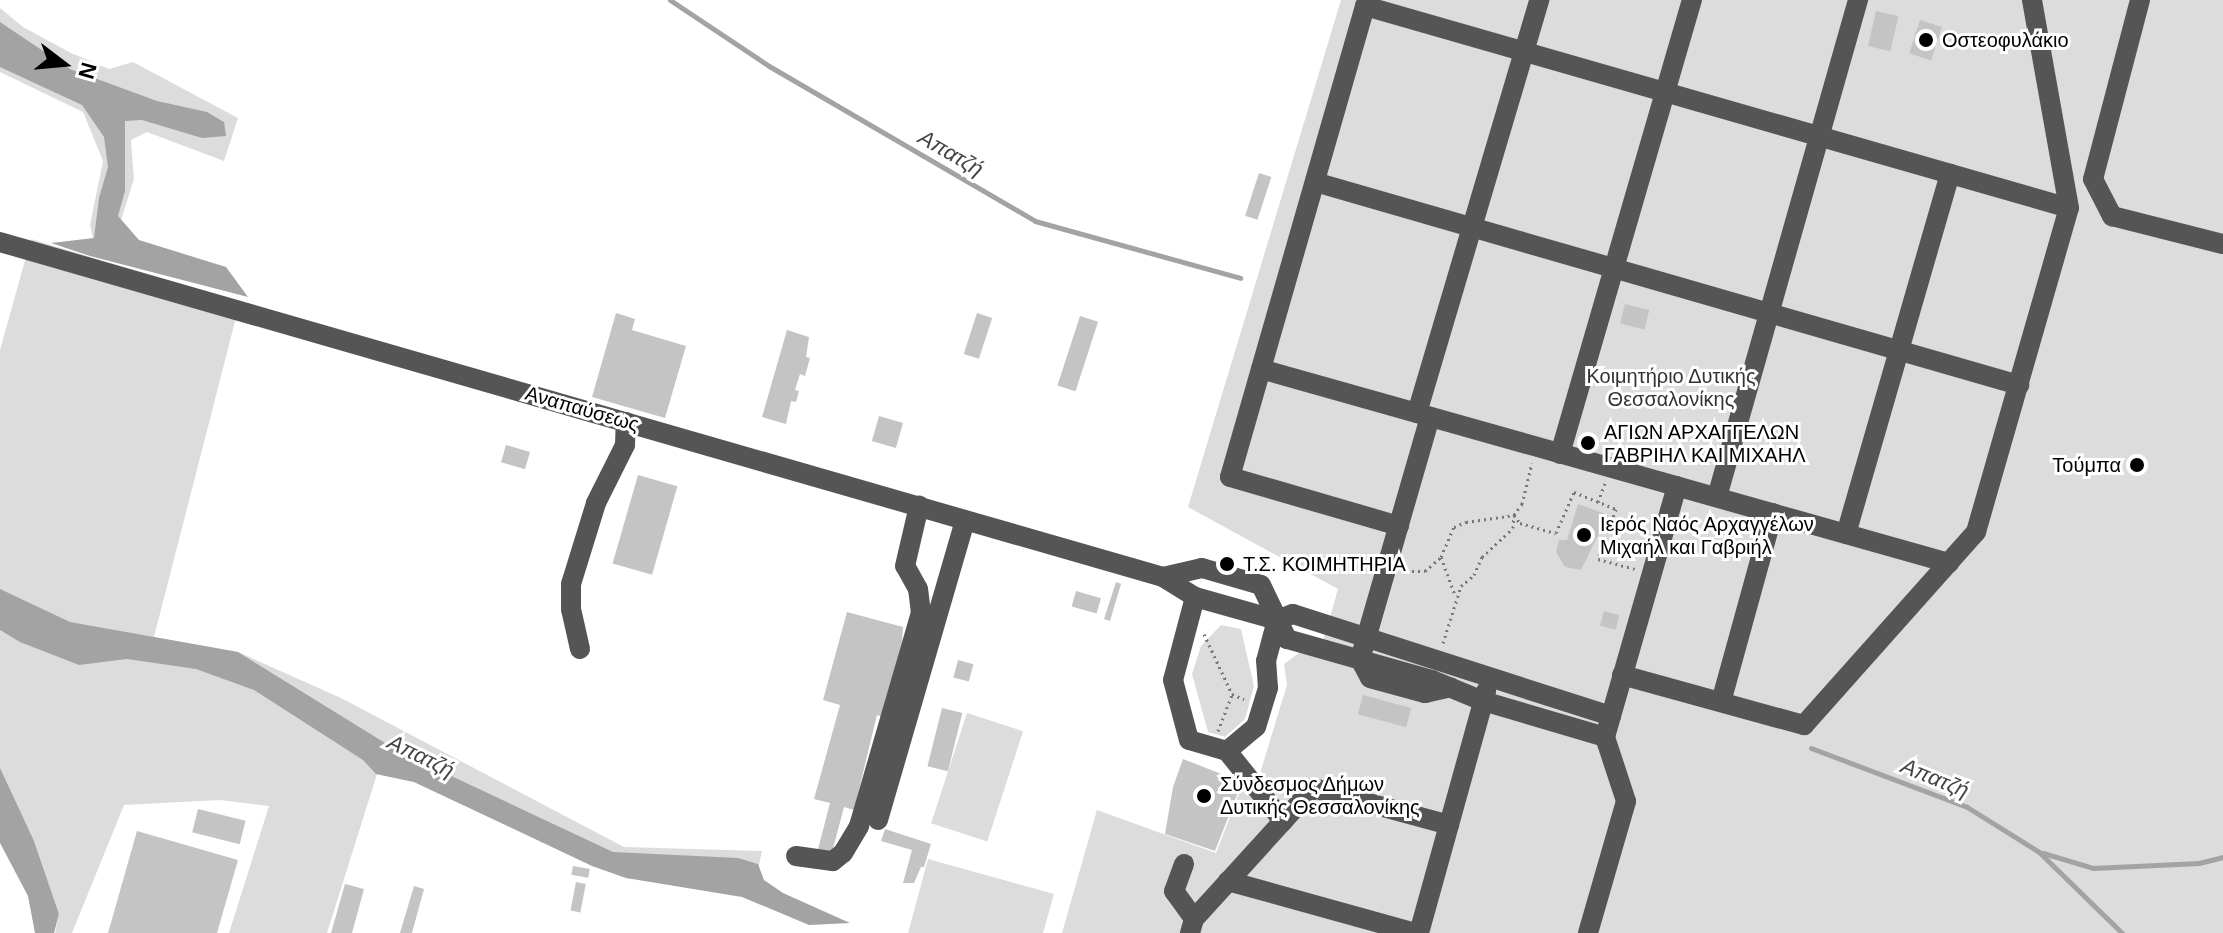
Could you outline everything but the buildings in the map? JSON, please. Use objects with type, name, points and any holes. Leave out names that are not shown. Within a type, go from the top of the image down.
[{"type":"street","points":[[1539,0],[1472,227],[1399,526],[1360,659],[1370,678],[1425,693],[1450,687],[1483,701],[1605,737]]},
{"type":"street","points":[[1560,454],[1692,0]]},
{"type":"street","points":[[1717,497],[1858,0]]},
{"type":"street","points":[[1622,675],[1804,725],[1976,532],[2069,208],[2032,0]]},
{"type":"street","points":[[2140,0],[2093,179],[2112,216],[2220,243],[2223,221]]},
{"type":"street","points":[[1399,526],[1230,477],[1365,6],[2069,208]]},
{"type":"street","points":[[1846,534],[1950,174]]},
{"type":"street","points":[[1315,182],[2019,385]]},
{"type":"street","name":"Αναπαύσεως","points":[[0,242],[1163,577]]},
{"type":"street","points":[[1261,369],[1949,563]]},
{"type":"street","points":[[580,649],[571,609],[571,584],[596,503],[625,445],[626,422]]},
{"type":"street","points":[[1588,933],[1626,801],[1605,737],[1677,486]]},
{"type":"street","points":[[796,856],[833,861],[843,853],[859,826],[921,613],[918,589],[905,566],[919,506]]},
{"type":"street","points":[[1721,702],[1773,513]]},
{"type":"street","points":[[878,820],[965,520]]},
{"type":"street","points":[[1163,577],[1202,568],[1261,585],[1287,639],[1360,659]]},
{"type":"street","points":[[1163,577],[1193,603],[1277,620],[1293,614],[1439,658],[1489,679],[1611,716]]},
{"type":"street","points":[[1193,603],[1173,680],[1189,740],[1220,749],[1283,821]]},
{"type":"street","points":[[1220,749],[1256,727],[1268,688],[1266,661],[1277,620]]},
{"type":"street","points":[[1228,881],[1417,933],[1489,679]]},
{"type":"street","points":[[1184,864],[1174,891],[1192,926],[1228,881],[1313,788],[1449,825]]},
{"type":"path","points":[[1439,658],[1455,595],[1474,575],[1482,557],[1513,528],[1514,515],[1522,504],[1534,446]]},
{"type":"path","points":[[1514,515],[1520,523],[1556,533],[1574,492],[1616,509],[1598,559],[1652,573]]},
{"type":"path","points":[[1386,570],[1425,571],[1441,557],[1454,527],[1466,522],[1514,515]]},
{"type":"path","points":[[1441,557],[1455,595]]},
{"type":"path","points":[[1193,603],[1232,694],[1220,749]]},
{"type":"path","points":[[1232,694],[1263,706]]},
{"type":"green space","name":"Κοιμητήριο Δυτικής Θεσσαλονίκης","points":[[1341,0],[2223,0],[2223,933],[1062,933],[1097,810],[1216,853],[1240,791],[1263,779],[1261,770],[1287,685],[1284,664],[1299,653],[1318,657],[1328,624],[1338,589],[1188,507]]},
{"type":"green space","points":[[0,8],[23,27],[71,53],[109,69],[133,62],[238,118],[224,161],[147,132],[131,140],[134,179],[121,220],[124,239],[95,248],[90,225],[103,161],[83,112],[0,72]]},
{"type":"green space","points":[[31,239],[240,302],[154,637],[238,652],[341,698],[624,847],[762,851],[756,879],[622,877],[414,782],[377,774],[327,933],[229,933],[269,806],[220,800],[124,805],[72,933],[55,933],[59,914],[34,841],[0,784],[0,350]]},
{"type":"green space","points":[[1221,625],[1241,629],[1254,686],[1245,719],[1225,737],[1208,732],[1192,674],[1201,646]]},
{"type":"green space","points":[[967,713],[1023,731],[987,842],[931,823]]},
{"type":"green space","points":[[928,859],[1054,894],[1043,933],[908,933]]},
{"type":"shaded area","points":[[0,22],[70,69],[157,101],[207,112],[224,122],[226,136],[202,138],[142,120],[125,121],[125,191],[118,216],[139,240],[226,267],[248,297],[51,243],[94,238],[99,198],[108,167],[104,137],[82,105],[0,67]]},
{"type":"shaded area","points":[[0,589],[70,622],[238,652],[398,751],[613,852],[738,858],[758,864],[764,880],[783,893],[850,923],[809,925],[742,897],[626,878],[592,866],[414,782],[376,774],[363,760],[254,690],[196,669],[127,659],[79,665],[20,642],[0,630]]},
{"type":"shaded area","points":[[0,768],[34,841],[59,914],[54,933],[35,933],[28,896],[0,843]]},
{"type":"waterway","name":"Απατζή","points":[[670,0],[769,66],[1035,221],[1240,278]]},
{"type":"waterway","name":"Απατζή","points":[[1811,748],[1967,807],[2039,852],[2122,933]]},
{"type":"waterway","name":"Απατζή","points":[[2043,853],[2093,868],[2199,863],[2223,857]]},
{"type":"place","name":"Οστεοφυλάκιο","points":[[1926,40]]},
{"type":"place","name":"ΑΓΙΩΝ ΑΡΧΑΓΓΕΛΩΝ ΓΑΒΡΙΗΛ ΚΑΙ ΜΙΧΑΗΛ","points":[[1588,443]]},
{"type":"place","name":"Τούμπα","points":[[2137,465]]},
{"type":"place","name":"Ιερός Ναός Αρχαγγέλων Μιχαήλ και Γαβριήλ","points":[[1584,535]]},
{"type":"place","name":"Τ.Σ. ΚΟΙΜΗΤΗΡΙΑ","points":[[1227,564]]},
{"type":"place","name":"Σύνδεσμος Δήμων Δυτικής Θεσσαλονίκης","points":[[1204,796]]}]
